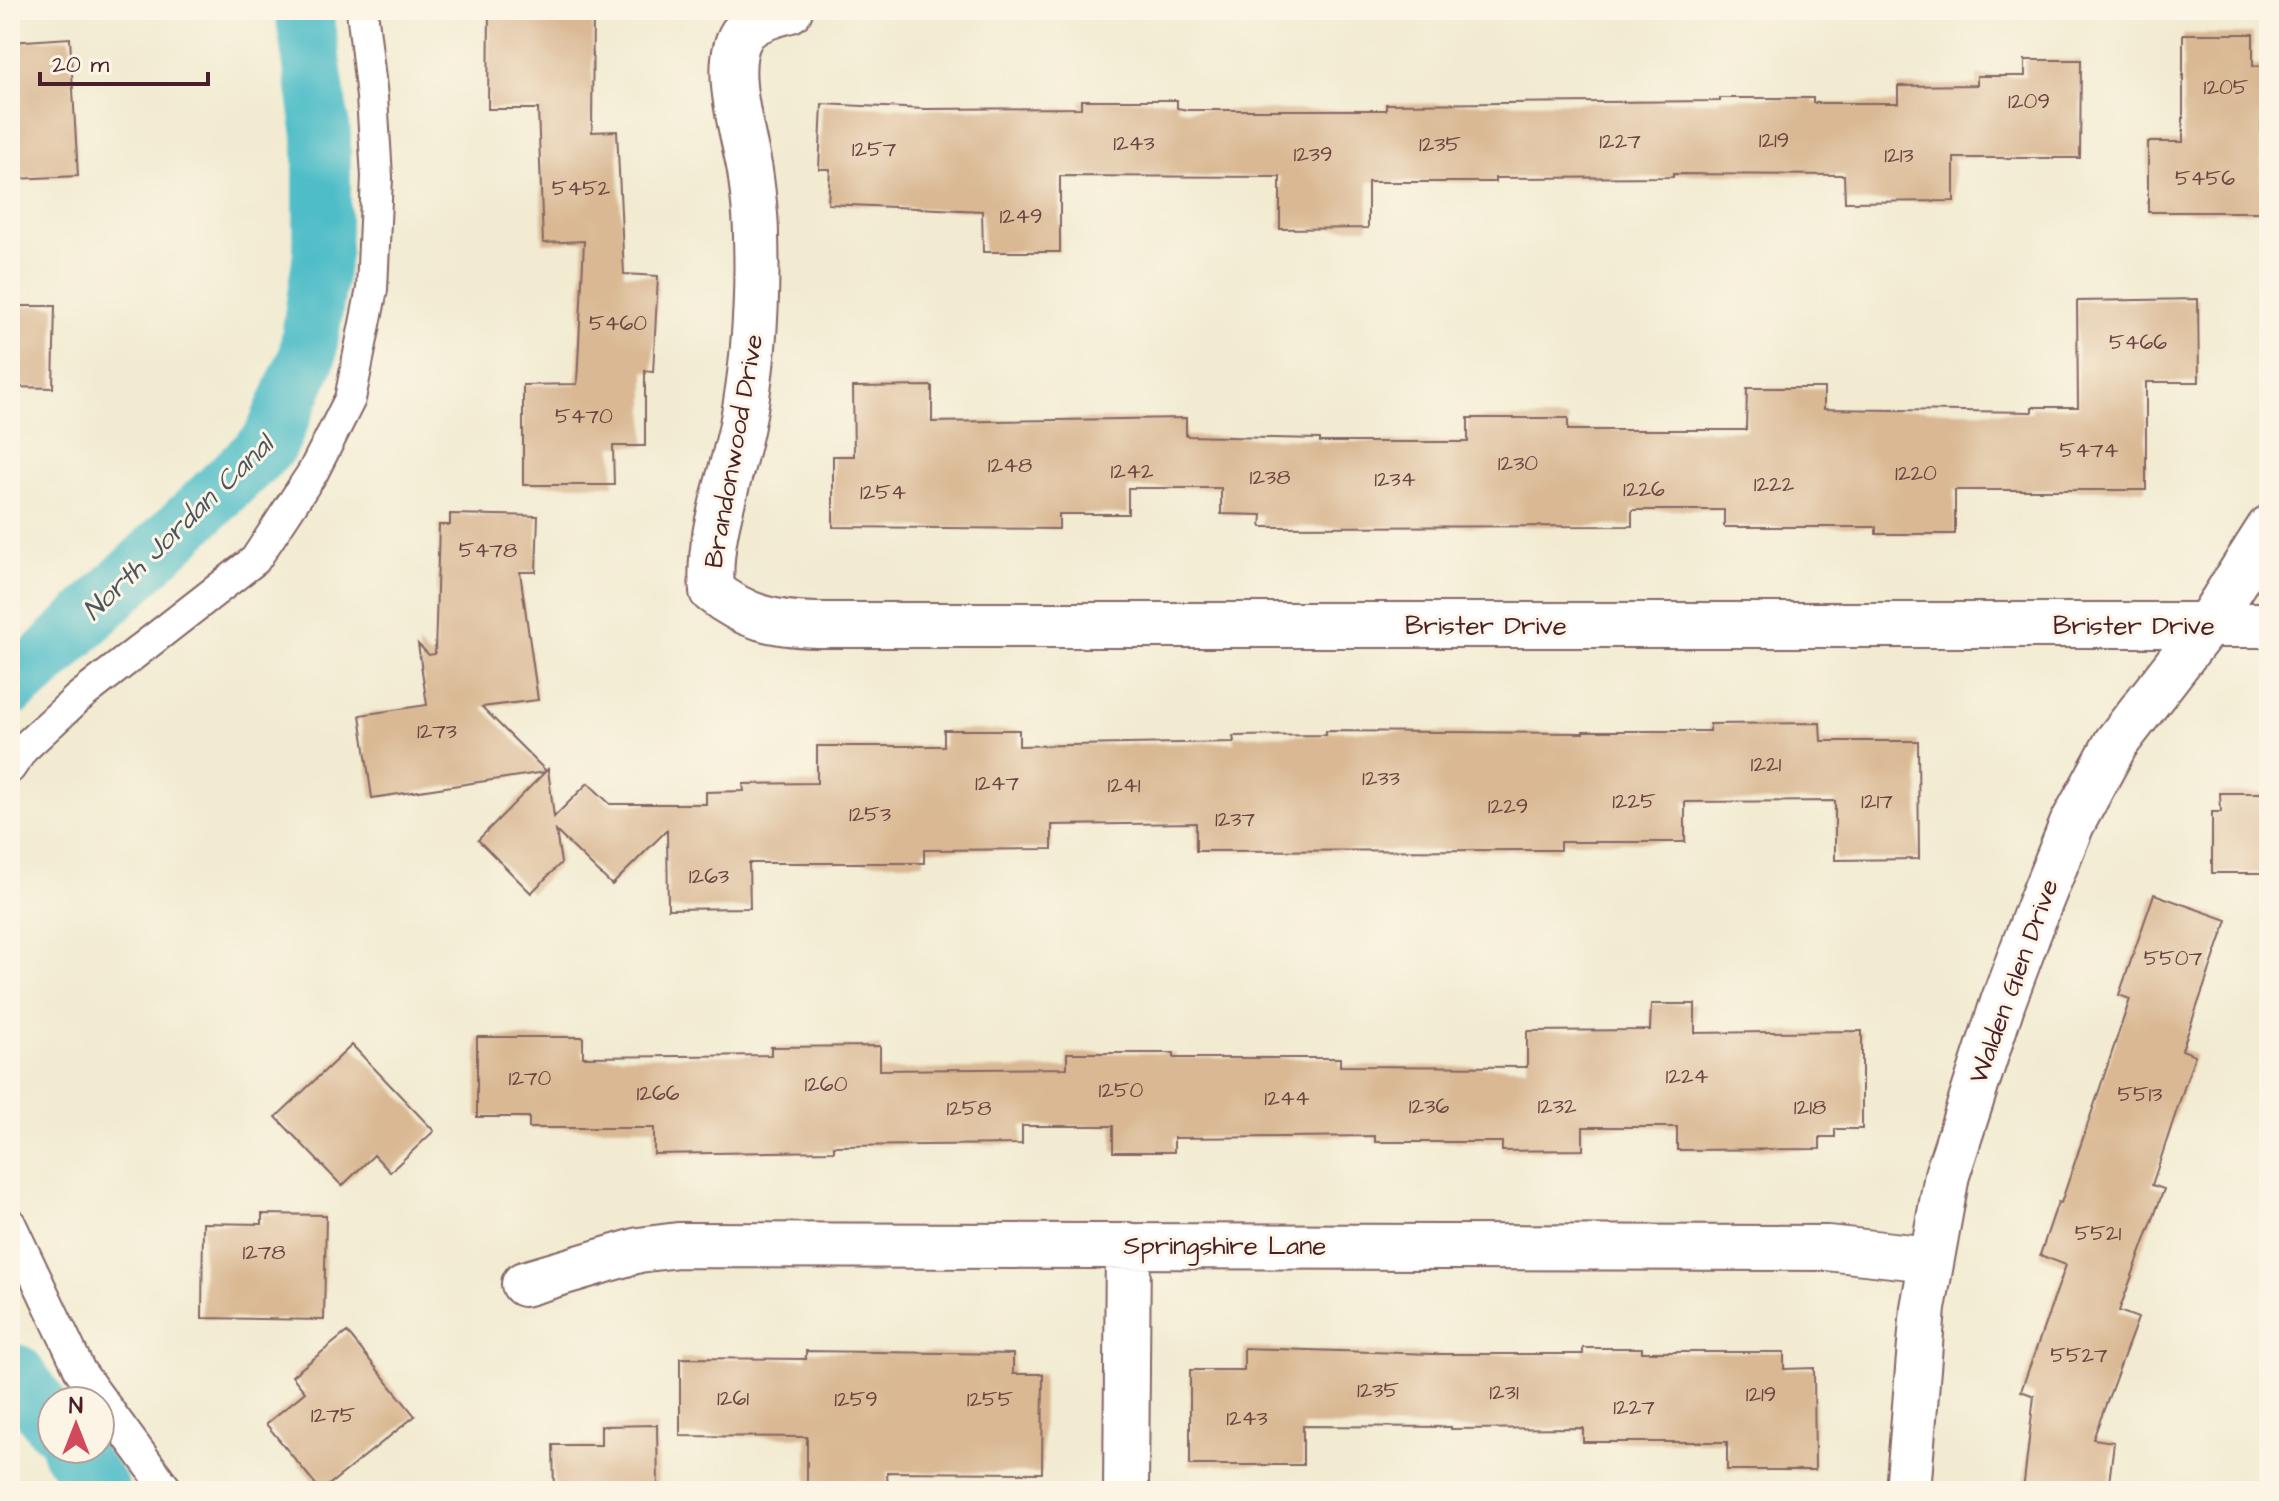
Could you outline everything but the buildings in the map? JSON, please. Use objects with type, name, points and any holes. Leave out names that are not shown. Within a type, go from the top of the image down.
[{"type":"street","name":"Brandonwood Drive","points":[[712,591],[712,539],[742,424],[752,358],[757,292],[756,233],[734,73],[735,51],[743,31],[763,18],[790,10]]},
{"type":"street","name":"Walden Glen Drive","points":[[1908,1491],[1930,1259],[1947,1175],[2003,1002],[2072,824],[2116,743],[2207,625],[2269,528]]},
{"type":"street","name":"Brister Drive","points":[[712,591],[734,608],[760,619],[817,625],[2269,625]]},
{"type":"street","name":"Springshire Lane","points":[[524,1284],[639,1250],[678,1245],[1827,1248],[1930,1259]]},
{"type":"street","points":[[1126,1491],[1128,1245]]},
{"type":"lane","points":[[10,768],[23,749],[78,698],[255,560],[313,472],[350,399],[372,289],[377,177],[362,10]]},
{"type":"lane","points":[[10,1223],[80,1371],[168,1491]]},
{"type":"waterway","name":"North Jordan Canal","points":[[10,688],[37,666],[270,443],[307,358],[322,253],[322,135],[304,10]]},
{"type":"waterway","name":"North Jordan Canal","points":[[16,1373],[36,1401]]},
{"type":"waterway","name":"North Jordan Canal","points":[[82,1465],[101,1491]]}]
